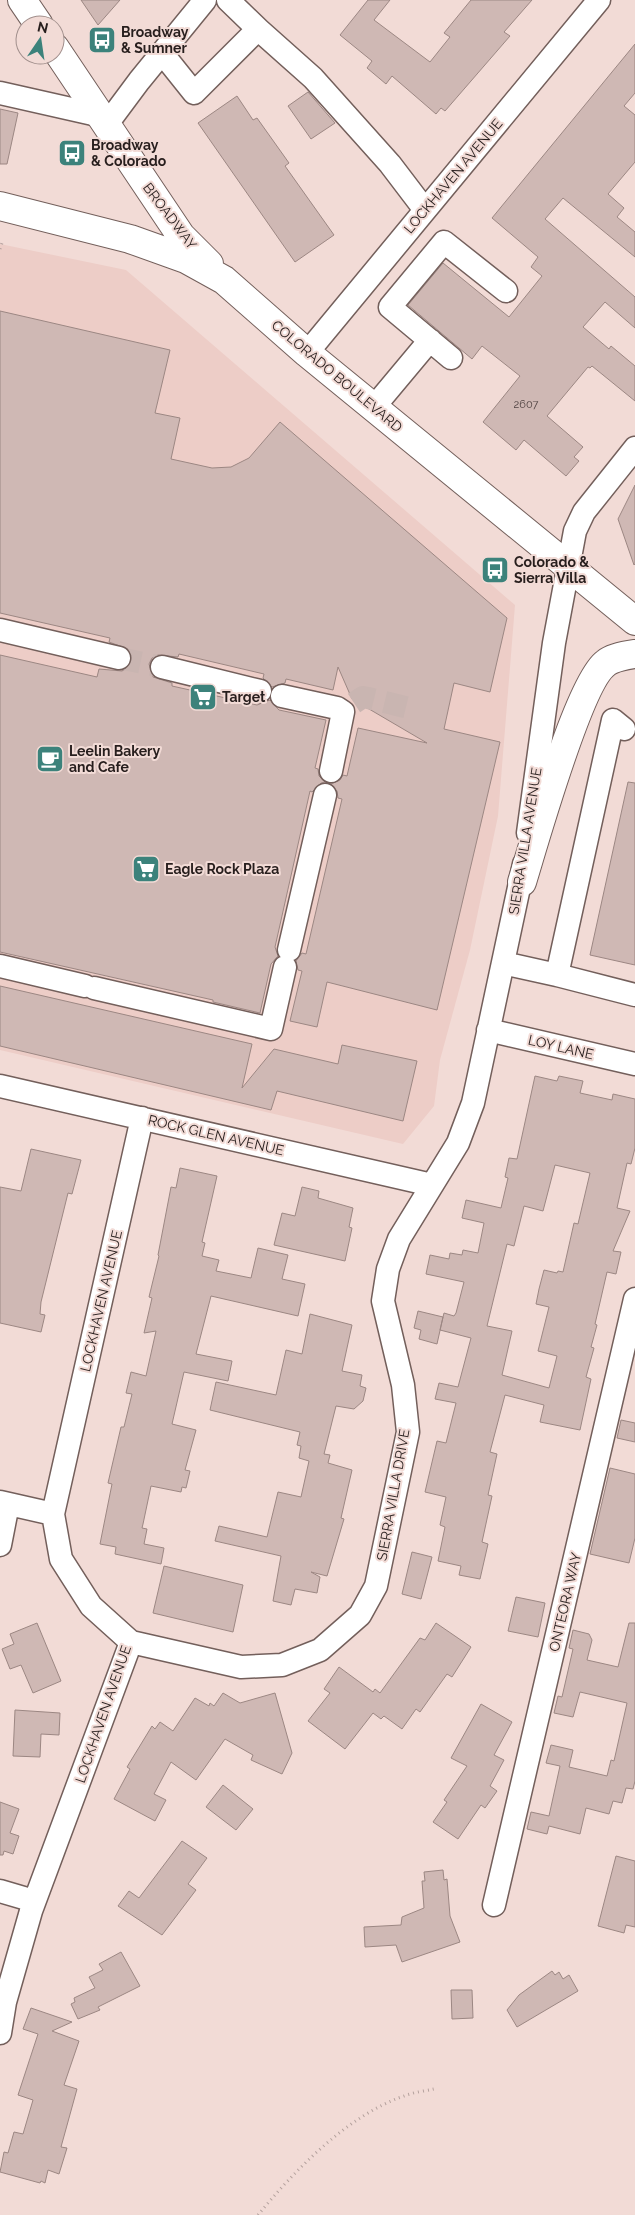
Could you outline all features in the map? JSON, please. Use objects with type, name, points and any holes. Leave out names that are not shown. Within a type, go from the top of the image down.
[{"type":"main road","points":[[22,0],[32,15]]},
{"type":"main road","name":"BROADWAY","points":[[65,63],[182,236],[224,280]]},
{"type":"main road","name":"COLORADO BOULEVARD","points":[[0,206],[130,239],[186,259],[224,280],[307,352],[635,621]]},
{"type":"main road","points":[[522,882],[571,731],[588,688],[606,663],[635,654]]},
{"type":"street","points":[[0,93],[104,120],[205,0]]},
{"type":"street","points":[[228,0],[313,78],[390,164],[421,215],[444,242],[506,290]]},
{"type":"street","name":"LOCKHAVEN AVENUE","points":[[307,352],[598,0]]},
{"type":"street","points":[[162,53],[194,92],[258,29]]},
{"type":"street","points":[[444,242],[390,307],[451,358]]},
{"type":"street","points":[[374,407],[430,340]]},
{"type":"street","points":[[567,564],[575,531],[584,512],[633,454]]},
{"type":"street","name":"SIERRA VILLA AVENUE","points":[[458,1143],[473,1103],[522,882],[540,738],[567,564]]},
{"type":"street","points":[[0,630],[119,658]]},
{"type":"street","points":[[162,667],[260,690]]},
{"type":"street","points":[[282,696],[337,708],[348,707],[331,772]]},
{"type":"street","points":[[557,975],[613,720],[631,727]]},
{"type":"street","points":[[0,966],[271,1029],[326,795]]},
{"type":"street","points":[[503,963],[635,995]]},
{"type":"street","name":"LOY LANE","points":[[488,1030],[635,1064]]},
{"type":"street","name":"ROCK GLEN AVENUE","points":[[0,1086],[432,1185]]},
{"type":"street","name":"LOCKHAVEN AVENUE","points":[[0,2033],[6,2002],[34,1901],[131,1642],[92,1606],[61,1559],[53,1514],[142,1118]]},
{"type":"street","name":"SIERRA VILLA DRIVE","points":[[131,1642],[241,1667],[282,1666],[320,1650],[360,1615],[376,1586],[408,1432],[403,1385],[384,1301],[388,1270],[399,1239],[458,1143]]},
{"type":"street","name":"ONTEORA WAY","points":[[494,1905],[635,1299]]},
{"type":"street","points":[[0,1545],[4,1503],[53,1514]]},
{"type":"street","points":[[0,1891],[34,1901]]},
{"type":"path","points":[[0,249],[2,243]]},
{"type":"path","points":[[258,2215],[287,2180],[315,2153],[352,2125],[381,2106],[406,2095],[434,2089]]},
{"type":"shaded area","points":[[0,244],[126,270],[515,605],[498,816],[470,950],[440,1060],[434,1106],[403,1144],[0,1050]]},
{"type":"building","points":[[81,0],[120,0],[98,25]]},
{"type":"building","points":[[368,0],[390,0],[374,20],[430,62],[450,37],[444,33],[471,0],[532,0],[504,32],[510,36],[445,111],[441,108],[436,114],[392,76],[386,84],[367,68],[372,61],[340,35]]},
{"type":"building","points":[[635,44],[635,93],[624,106],[635,115],[635,162],[608,194],[624,208],[617,217],[635,232],[635,257],[563,198],[545,219],[635,297],[635,328],[605,302],[583,327],[609,349],[611,346],[635,366],[635,401],[592,366],[588,367],[547,416],[583,447],[574,457],[579,461],[566,476],[524,440],[516,450],[483,422],[520,376],[482,346],[472,359],[408,305],[443,263],[509,317],[542,276],[531,267],[538,257],[492,218]]},
{"type":"building","points":[[308,92],[335,123],[311,139],[288,106]]},
{"type":"building","points":[[237,96],[253,120],[257,118],[289,163],[285,166],[334,235],[295,262],[198,123]]},
{"type":"building","points":[[0,109],[18,113],[7,164],[0,164]]},
{"type":"building","points":[[0,311],[170,350],[155,413],[180,418],[171,459],[212,468],[231,467],[249,458],[280,422],[507,618],[490,692],[454,683],[444,729],[500,742],[437,1010],[327,982],[317,1027],[290,1021],[302,971],[298,970],[296,961],[302,953],[306,954],[342,799],[338,798],[337,791],[331,784],[340,780],[343,775],[347,776],[358,728],[427,743],[352,699],[338,667],[333,690],[286,679],[285,683],[272,687],[263,678],[264,674],[179,654],[178,657],[158,655],[152,658],[149,664],[153,677],[172,683],[172,686],[257,705],[270,700],[279,710],[326,720],[315,768],[318,769],[319,776],[325,782],[321,783],[312,792],[310,791],[275,947],[278,956],[271,964],[260,1013],[213,1002],[213,1000],[0,952],[0,655],[97,677],[99,669],[122,671],[129,667],[132,661],[128,649],[109,642],[110,638],[0,613]]},
{"type":"building","points":[[635,485],[635,564],[634,565],[618,519]]},
{"type":"building","points":[[628,782],[635,783],[635,965],[590,955]]},
{"type":"building","points":[[0,986],[252,1044],[242,1088],[274,1049],[338,1064],[342,1045],[417,1061],[403,1121],[277,1091],[271,1110],[0,1046]]},
{"type":"building","points":[[535,1076],[557,1081],[559,1076],[583,1081],[580,1093],[612,1100],[613,1094],[635,1099],[635,1148],[631,1164],[627,1163],[617,1208],[630,1211],[613,1251],[621,1252],[616,1274],[607,1272],[595,1324],[597,1325],[591,1347],[594,1348],[586,1377],[591,1379],[580,1430],[540,1422],[544,1405],[505,1395],[490,1452],[497,1454],[488,1495],[492,1496],[482,1542],[488,1544],[480,1579],[459,1575],[461,1566],[438,1561],[445,1527],[440,1525],[446,1497],[425,1492],[437,1441],[446,1443],[456,1403],[435,1399],[439,1383],[458,1387],[471,1338],[440,1330],[444,1313],[454,1316],[456,1313],[464,1282],[426,1274],[430,1255],[449,1259],[450,1253],[462,1255],[463,1250],[478,1253],[484,1223],[462,1218],[466,1200],[501,1208],[508,1178],[505,1177],[509,1158],[517,1159]],"holes":[[[555,1165],[590,1173],[578,1224],[574,1223],[563,1272],[558,1271],[557,1273],[544,1270],[536,1304],[549,1307],[538,1351],[557,1356],[549,1388],[502,1375],[512,1331],[487,1326],[507,1244],[514,1246],[524,1206],[543,1211]]]},
{"type":"building","points":[[31,1149],[81,1160],[72,1194],[68,1193],[41,1302],[40,1314],[45,1315],[41,1332],[0,1323],[0,1187],[21,1191]]},
{"type":"building","points":[[180,1168],[217,1176],[202,1242],[205,1243],[202,1256],[219,1260],[216,1271],[251,1278],[258,1248],[288,1255],[282,1279],[305,1284],[298,1316],[211,1296],[196,1354],[232,1361],[228,1381],[184,1372],[172,1424],[196,1430],[185,1470],[190,1471],[186,1488],[182,1487],[181,1492],[151,1486],[142,1528],[147,1529],[144,1544],[164,1548],[161,1564],[115,1554],[116,1547],[100,1544],[112,1484],[108,1483],[121,1427],[124,1427],[132,1394],[126,1393],[131,1372],[146,1376],[156,1331],[144,1333],[152,1298],[149,1297],[159,1256],[171,1187],[176,1188]]},
{"type":"building","points":[[302,1187],[319,1191],[318,1198],[353,1208],[349,1227],[352,1228],[345,1261],[274,1245],[282,1213],[295,1216]]},
{"type":"building","points":[[418,1311],[443,1317],[437,1344],[419,1339],[421,1330],[414,1328]]},
{"type":"building","points":[[310,1314],[352,1325],[342,1371],[362,1375],[360,1386],[366,1388],[363,1401],[354,1409],[336,1406],[324,1454],[330,1455],[328,1463],[352,1470],[341,1518],[344,1519],[327,1576],[311,1572],[320,1577],[317,1593],[295,1589],[291,1605],[273,1601],[281,1556],[215,1541],[219,1526],[267,1537],[278,1492],[301,1497],[309,1461],[299,1458],[301,1446],[297,1445],[300,1432],[210,1410],[216,1382],[276,1395],[286,1350],[302,1354]]},
{"type":"building","points":[[621,1420],[635,1423],[635,1442],[617,1438]]},
{"type":"building","points":[[610,1468],[635,1474],[635,1538],[629,1563],[590,1554]]},
{"type":"building","points":[[412,1552],[432,1557],[421,1599],[402,1594]]},
{"type":"building","points":[[164,1566],[243,1585],[233,1632],[153,1613]]},
{"type":"building","points":[[516,1597],[545,1603],[538,1637],[508,1631]]},
{"type":"building","points":[[37,1623],[61,1681],[33,1693],[21,1665],[10,1669],[2,1649],[14,1644],[10,1634]]},
{"type":"building","points":[[436,1623],[471,1647],[452,1677],[447,1674],[420,1712],[416,1709],[402,1729],[384,1716],[381,1719],[373,1713],[345,1749],[308,1721],[330,1693],[324,1689],[339,1667],[373,1692],[375,1689],[380,1693],[420,1638],[425,1640]]},
{"type":"building","points":[[629,1623],[635,1623],[635,1781],[633,1789],[626,1788],[622,1803],[613,1801],[609,1814],[586,1808],[580,1834],[549,1826],[547,1834],[527,1829],[531,1812],[549,1816],[560,1766],[546,1763],[551,1745],[573,1750],[569,1767],[607,1776],[611,1760],[614,1761],[627,1703],[580,1692],[573,1717],[554,1713],[558,1696],[562,1697],[573,1649],[569,1648],[573,1630],[589,1634],[592,1640],[587,1660],[618,1667]]},
{"type":"building","points":[[223,1693],[240,1703],[275,1693],[292,1753],[282,1774],[251,1760],[253,1755],[225,1739],[196,1780],[171,1762],[154,1794],[166,1800],[155,1821],[114,1799],[130,1769],[127,1767],[152,1726],[155,1729],[160,1722],[173,1731],[195,1698],[209,1706],[210,1703],[214,1706]]},
{"type":"building","points":[[481,1704],[512,1722],[494,1755],[504,1760],[490,1786],[497,1791],[485,1808],[481,1805],[458,1839],[433,1822],[447,1802],[444,1800],[467,1766],[451,1758]]},
{"type":"building","points":[[15,1710],[60,1713],[59,1735],[41,1734],[40,1757],[13,1756]]},
{"type":"building","points":[[223,1785],[253,1809],[236,1830],[206,1807]]},
{"type":"building","points":[[0,1802],[19,1809],[10,1833],[19,1836],[13,1854],[4,1851],[3,1855],[0,1855]]},
{"type":"building","points":[[182,1841],[207,1858],[188,1884],[196,1890],[162,1935],[118,1906],[129,1891],[139,1898]]},
{"type":"building","points":[[616,1856],[635,1861],[635,1927],[626,1925],[624,1933],[598,1926]]},
{"type":"building","points":[[443,1870],[444,1880],[447,1879],[450,1916],[460,1942],[402,1962],[396,1945],[365,1947],[364,1927],[401,1925],[402,1917],[424,1908],[422,1881],[425,1881],[424,1872]]},
{"type":"building","points":[[121,1952],[140,1986],[98,2007],[100,2010],[78,2019],[71,2004],[75,2002],[74,1998],[95,1988],[89,1977],[103,1970],[99,1964]]},
{"type":"building","points":[[552,1971],[555,1975],[559,1972],[563,1979],[569,1975],[578,1991],[517,2027],[507,2010],[519,1995]]},
{"type":"building","points":[[451,1990],[472,1990],[473,2018],[452,2019]]},
{"type":"building","points":[[31,2008],[72,2022],[52,2031],[79,2041],[64,2085],[77,2089],[61,2147],[67,2148],[59,2174],[48,2170],[45,2183],[0,2172],[4,2152],[8,2153],[14,2132],[23,2134],[33,2100],[18,2095],[38,2034],[23,2029]]},
{"type":"tunnel","points":[[119,658],[162,667]]},
{"type":"tunnel","points":[[354,703],[363,697],[413,709]]},
{"type":"place","name":"Broadway & Sumner","points":[[102,40]]},
{"type":"place","name":"Broadway & Colorado","points":[[72,153]]},
{"type":"place","name":"Colorado & Sierra Villa","points":[[495,570]]},
{"type":"place","name":"Target","points":[[203,697]]},
{"type":"place","name":"Leelin Bakery and Cafe","points":[[50,759]]},
{"type":"place","name":"Eagle Rock Plaza","points":[[146,869]]}]
